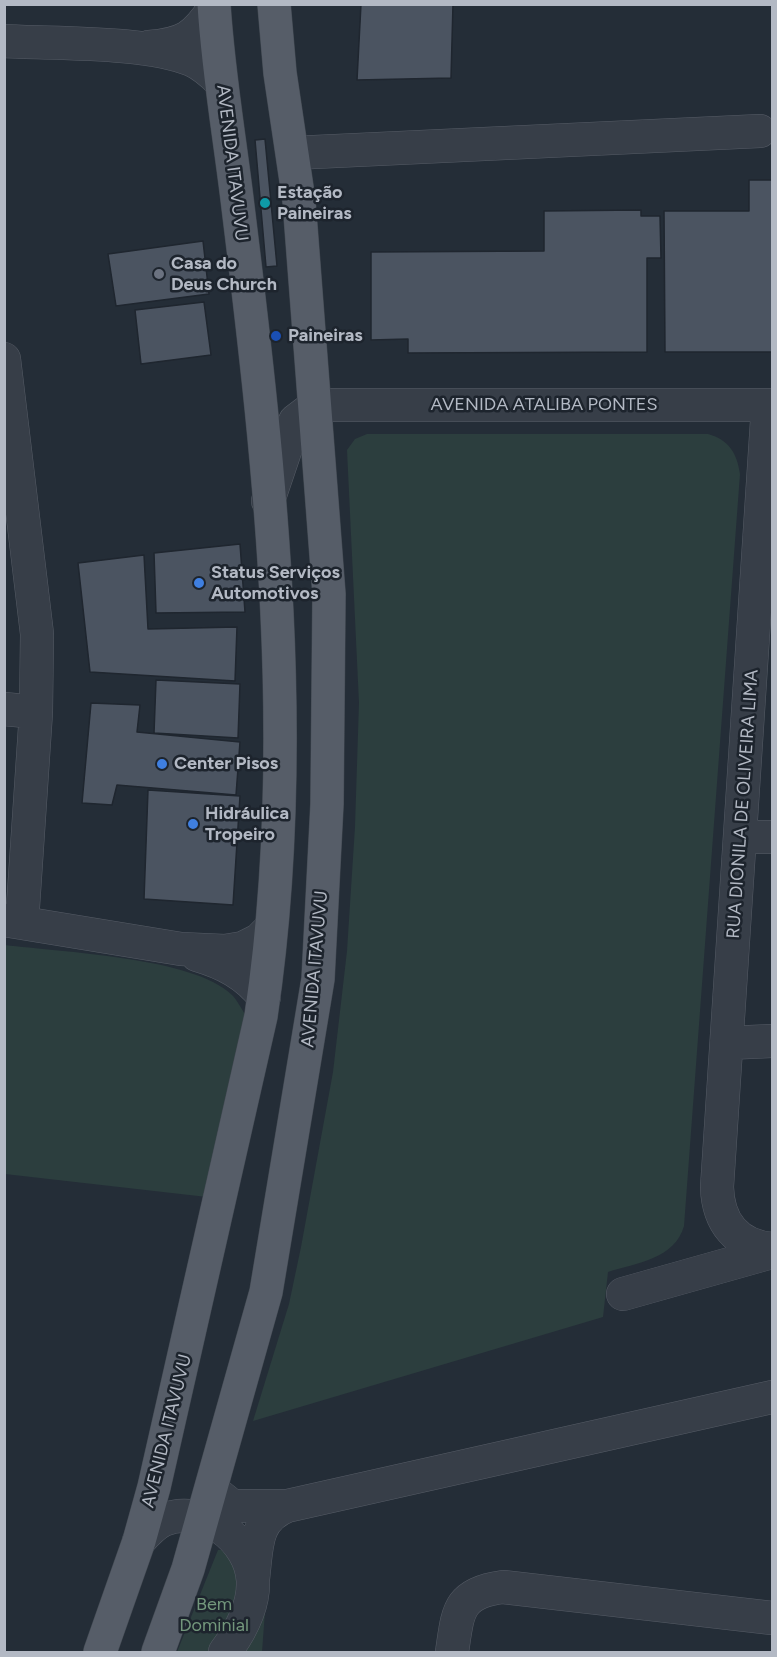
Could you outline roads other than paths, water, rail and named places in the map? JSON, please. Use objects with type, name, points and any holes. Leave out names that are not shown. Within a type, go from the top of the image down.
[{"type":"main road","name":"AVENIDA ITAVUVU","points":[[158,1653],[188,1569],[266,1292],[318,979],[327,804],[329,594],[316,405],[293,153],[274,4]]},
{"type":"main road","name":"AVENIDA ITAVUVU","points":[[100,1653],[139,1541],[154,1487],[264,997],[271,928],[279,800],[277,609],[238,208],[221,82],[214,6]]},
{"type":"street","points":[[4,41],[139,48],[169,45],[190,38],[202,26],[214,6]]},
{"type":"street","points":[[139,48],[190,59],[205,67],[221,82]]},
{"type":"street","points":[[293,153],[760,131]]},
{"type":"street","points":[[4,359],[12,494],[37,634],[20,710],[13,921],[181,949],[225,951],[243,948],[259,940],[271,928]]},
{"type":"street","name":"AVENIDA ITAVUVU","points":[[268,501],[296,421],[316,405]]},
{"type":"street","name":"AVENIDA ATALIBA PONTES","points":[[316,405],[770,405]]},
{"type":"street","name":"RUA DIONILA DE OLIVEIRA LIMA","points":[[717,1269],[717,1204],[741,837],[764,623],[770,405]]},
{"type":"street","points":[[741,837],[772,837]]},
{"type":"street","points":[[181,949],[236,971],[254,984],[264,997]]},
{"type":"street","points":[[727,1043],[772,1041]]},
{"type":"street","points":[[717,1204],[723,1218],[735,1235],[746,1244],[772,1250]]},
{"type":"street","points":[[623,1294],[717,1269],[772,1250]]},
{"type":"street","points":[[253,1579],[260,1530],[272,1512],[288,1506],[772,1397]]},
{"type":"street","points":[[207,1505],[288,1506]]},
{"type":"street","name":"AVENIDA ITAVUVU","points":[[139,1541],[164,1520],[207,1505],[225,1529],[239,1541],[248,1556],[253,1579],[242,1630],[225,1653]]},
{"type":"street","points":[[452,1653],[458,1613],[467,1598],[482,1590],[503,1587],[772,1618]]},
{"type":"place","name":"Estação Paineiras","points":[[265,203]]},
{"type":"place","name":"Casa do Deus Church","points":[[159,274]]},
{"type":"place","name":"Paineiras","points":[[276,336]]},
{"type":"place","name":"Status Serviços Automotivos","points":[[199,583]]},
{"type":"place","name":"Center Pisos","points":[[162,764]]},
{"type":"place","name":"Hidráulica Tropeiro","points":[[193,824]]},
{"type":"park label","name":"Bem Dominial","points":[[214,1615]]}]
